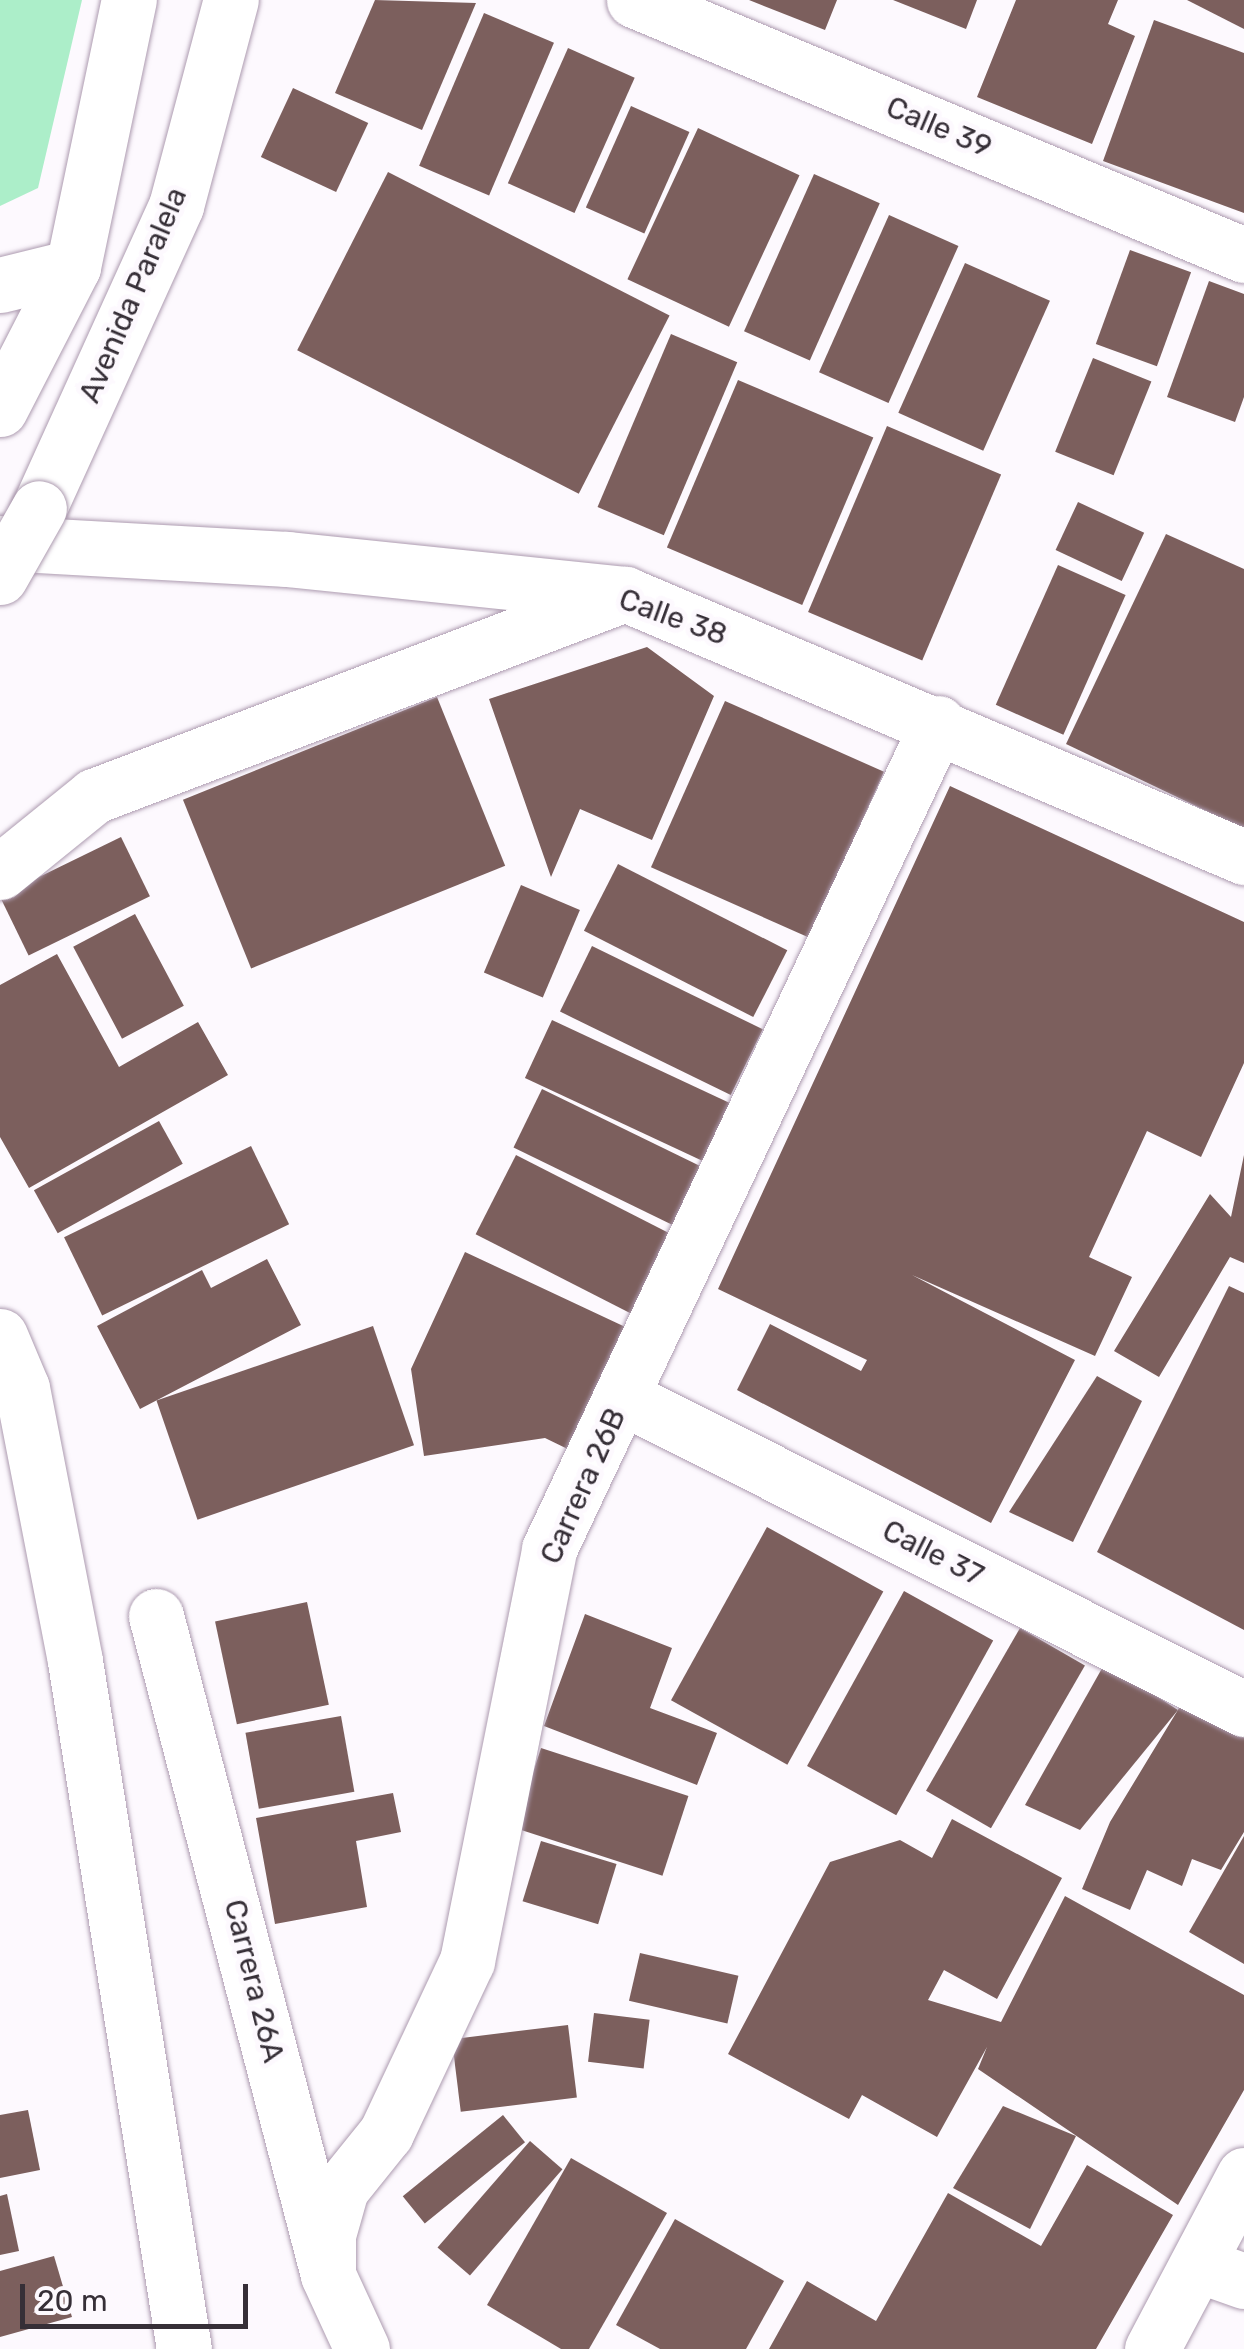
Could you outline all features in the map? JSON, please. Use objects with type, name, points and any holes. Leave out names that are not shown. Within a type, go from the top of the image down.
[{"type":"street","points":[[0,409],[74,266],[130,0]]},
{"type":"street","name":"Avenida Paralela","points":[[0,577],[20,525],[176,206],[231,0]]},
{"type":"street","name":"Calle 39","points":[[634,0],[1244,255]]},
{"type":"street","points":[[0,286],[74,266]]},
{"type":"street","name":"Calle 38","points":[[20,525],[287,559],[626,594],[938,723],[1244,856]]},
{"type":"street","points":[[0,872],[94,796],[626,594]]},
{"type":"street","name":"Carrera 26B","points":[[328,2275],[328,2235],[341,2188],[386,2132],[467,1961],[549,1549],[938,723]]},
{"type":"street","points":[[0,1336],[22,1388],[75,1661],[184,2349]]},
{"type":"street","name":"Calle 37","points":[[622,1397],[1244,1710]]},
{"type":"street","name":"Carrera 26A","points":[[156,1616],[328,2275],[334,2349]]},
{"type":"street","points":[[1152,2349],[1222,2273],[1244,2175]]},
{"type":"street","points":[[328,2275],[362,2349]]},
{"type":"green space","points":[[0,0],[82,0],[38,188],[0,206]]},
{"type":"building","points":[[375,0],[476,3],[422,130],[335,93]]},
{"type":"building","points":[[749,0],[837,0],[825,30]]},
{"type":"building","points":[[893,0],[977,0],[966,29]]},
{"type":"building","points":[[1016,0],[1118,0],[1108,24],[1135,36],[1092,144],[977,97]]},
{"type":"building","points":[[1187,0],[1244,0],[1244,29]]},
{"type":"building","points":[[484,13],[554,43],[489,195],[419,166]]},
{"type":"building","points":[[1154,20],[1244,53],[1244,213],[1103,161]]},
{"type":"building","points":[[568,48],[635,78],[574,213],[508,183]]},
{"type":"building","points":[[293,88],[368,123],[336,192],[261,157]]},
{"type":"building","points":[[631,106],[689,132],[644,233],[586,207]]},
{"type":"building","points":[[698,128],[800,175],[729,327],[627,279]]},
{"type":"building","points":[[388,172],[670,315],[579,494],[297,350]]},
{"type":"building","points":[[814,174],[880,203],[810,360],[744,331]]},
{"type":"building","points":[[889,215],[958,246],[888,403],[819,372]]},
{"type":"building","points":[[1130,250],[1191,272],[1157,366],[1096,344]]},
{"type":"building","points":[[965,263],[1050,301],[983,451],[898,413]]},
{"type":"building","points":[[1209,281],[1244,294],[1244,397],[1235,422],[1167,397]]},
{"type":"building","points":[[671,334],[737,362],[664,535],[598,507]]},
{"type":"building","points":[[1093,358],[1151,382],[1114,475],[1055,452]]},
{"type":"building","points":[[738,380],[873,437],[802,605],[667,548]]},
{"type":"building","points":[[887,426],[1001,474],[922,660],[808,612]]},
{"type":"building","points":[[1078,502],[1144,533],[1122,581],[1056,550]]},
{"type":"building","points":[[1166,534],[1244,569],[1244,829],[1066,744]]},
{"type":"building","points":[[1058,565],[1126,595],[1063,735],[996,705]]},
{"type":"building","points":[[647,647],[714,696],[652,840],[580,809],[551,877],[489,699]]},
{"type":"building","points":[[437,697],[505,866],[251,968],[183,800]]},
{"type":"building","points":[[725,701],[884,772],[810,938],[651,867]]},
{"type":"building","points":[[950,786],[1244,922],[1244,1063],[1201,1157],[1147,1131],[1089,1257],[1132,1277],[1095,1356],[912,1275],[1075,1360],[991,1523],[737,1390],[770,1324],[861,1371],[867,1360],[718,1289]]},
{"type":"building","points":[[121,837],[150,896],[29,956],[0,896]]},
{"type":"building","points":[[618,864],[787,950],[753,1017],[584,931]]},
{"type":"building","points":[[521,885],[580,910],[543,997],[484,972]]},
{"type":"building","points":[[135,914],[184,1006],[122,1039],[73,947]]},
{"type":"building","points":[[592,946],[763,1029],[731,1095],[560,1012]]},
{"type":"building","points":[[57,954],[119,1067],[198,1022],[228,1075],[29,1188],[0,1137],[0,985]]},
{"type":"building","points":[[552,1020],[738,1107],[711,1165],[525,1078]]},
{"type":"building","points":[[542,1089],[715,1174],[687,1232],[514,1147]]},
{"type":"building","points":[[159,1121],[183,1164],[58,1233],[34,1190]]},
{"type":"building","points":[[251,1146],[289,1224],[102,1315],[64,1237]]},
{"type":"building","points":[[516,1155],[678,1238],[638,1317],[476,1234]]},
{"type":"building","points":[[1244,1155],[1244,1263],[1230,1257],[1159,1377],[1114,1351],[1210,1194],[1231,1217]]},
{"type":"building","points":[[465,1252],[636,1332],[580,1455],[545,1438],[424,1456],[411,1369]]},
{"type":"building","points":[[267,1259],[301,1325],[140,1409],[97,1326],[202,1270],[211,1288]]},
{"type":"building","points":[[1229,1286],[1244,1293],[1244,1630],[1097,1552]]},
{"type":"building","points":[[373,1326],[414,1445],[197,1520],[156,1401]]},
{"type":"building","points":[[1097,1376],[1142,1401],[1073,1542],[1009,1512]]},
{"type":"building","points":[[767,1527],[883,1591],[787,1765],[671,1700]]},
{"type":"building","points":[[904,1591],[993,1640],[896,1815],[807,1766]]},
{"type":"building","points":[[307,1602],[329,1705],[237,1724],[215,1622]]},
{"type":"building","points":[[585,1614],[672,1648],[650,1708],[717,1733],[697,1785],[544,1726]]},
{"type":"building","points":[[1020,1628],[1085,1666],[991,1828],[926,1791]]},
{"type":"building","points":[[1105,1663],[1178,1710],[1080,1830],[1025,1805]]},
{"type":"building","points":[[1190,1690],[1244,1717],[1244,1832],[1221,1870],[1192,1859],[1182,1886],[1147,1870],[1130,1910],[1082,1889],[1110,1822]]},
{"type":"building","points":[[341,1716],[354,1792],[259,1809],[245,1733]]},
{"type":"building","points":[[541,1748],[688,1796],[662,1876],[515,1828]]},
{"type":"building","points":[[393,1793],[401,1832],[356,1841],[367,1907],[275,1924],[256,1818]]},
{"type":"building","points":[[952,1819],[1062,1878],[997,1999],[944,1970],[928,2000],[1001,2022],[1065,1896],[1244,1995],[1244,2090],[1178,2205],[978,2069],[987,2047],[937,2137],[862,2095],[849,2119],[728,2054],[830,1862],[900,1840],[932,1858]]},
{"type":"building","points":[[1244,1836],[1244,1964],[1189,1932]]},
{"type":"building","points":[[541,1841],[617,1864],[598,1924],[523,1901]]},
{"type":"building","points":[[640,1953],[738,1976],[727,2023],[629,2001]]},
{"type":"building","points":[[594,2013],[650,2020],[644,2068],[588,2062]]},
{"type":"building","points":[[568,2025],[577,2097],[461,2112],[452,2039]]},
{"type":"building","points":[[1003,2106],[1076,2136],[1030,2229],[953,2188]]},
{"type":"building","points":[[28,2110],[40,2170],[0,2178],[0,2115]]},
{"type":"building","points":[[503,2115],[525,2142],[425,2223],[403,2196]]},
{"type":"building","points":[[530,2141],[562,2169],[470,2276],[437,2247]]},
{"type":"building","points":[[571,2158],[667,2213],[589,2349],[561,2349],[487,2305]]},
{"type":"building","points":[[1087,2165],[1173,2215],[1096,2349],[769,2349],[807,2281],[876,2321],[948,2193],[1041,2246]]},
{"type":"building","points":[[7,2194],[19,2251],[0,2255],[0,2196]]},
{"type":"building","points":[[675,2219],[784,2281],[746,2349],[660,2349],[616,2325]]},
{"type":"building","points":[[54,2256],[72,2317],[0,2337],[0,2271]]}]
